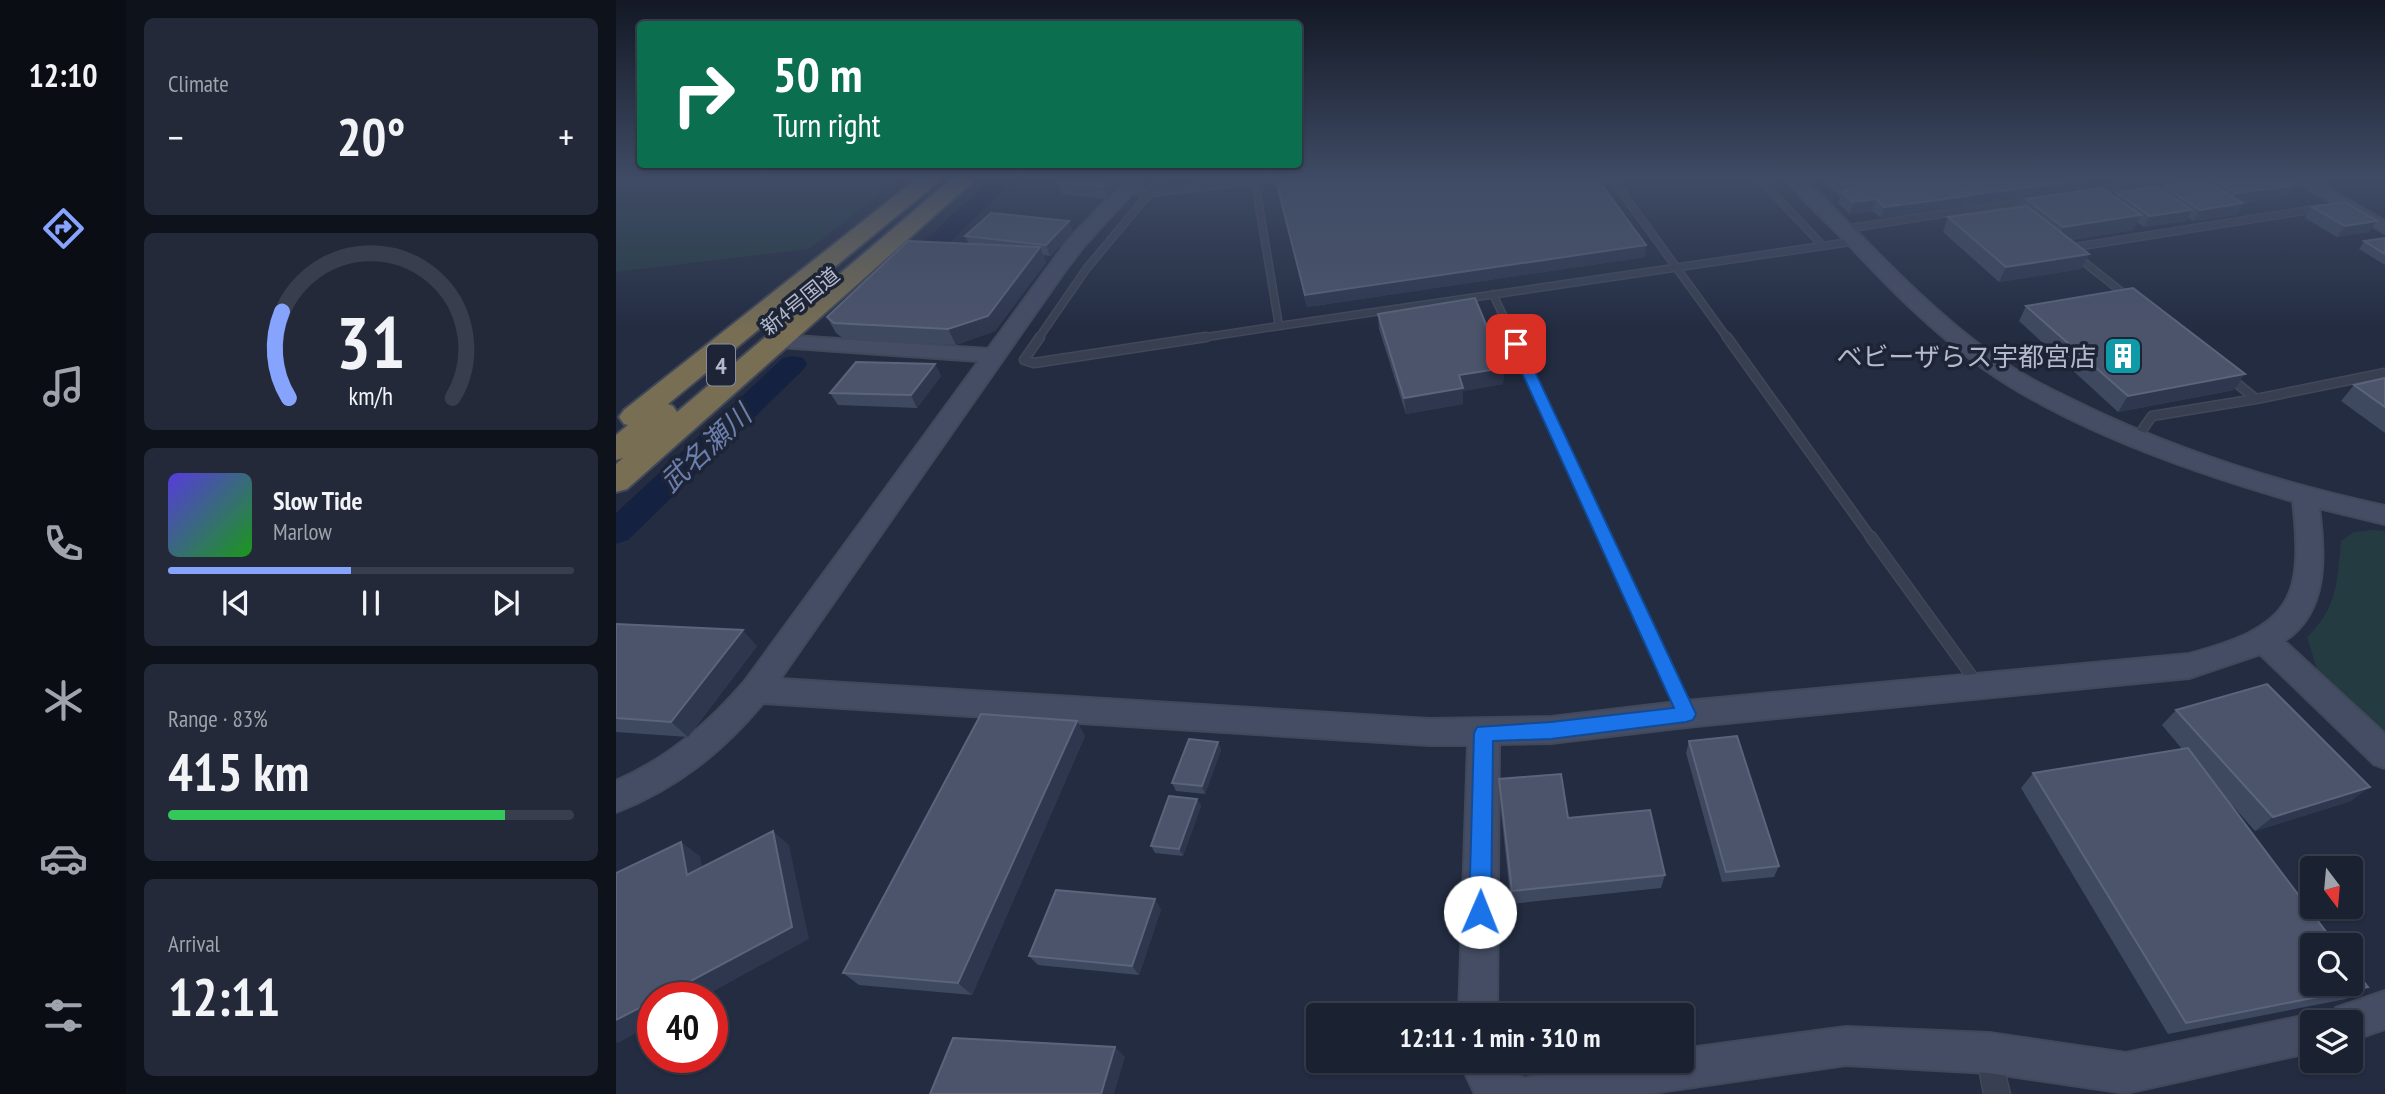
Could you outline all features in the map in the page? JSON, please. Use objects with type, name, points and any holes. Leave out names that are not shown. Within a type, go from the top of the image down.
[{"type":"highway","points":[[616,411],[851,228]]},
{"type":"highway","name":"新4号国道","points":[[616,450],[875,228]]},
{"type":"highway","name":"新4号国道","points":[[616,432],[884,228]]},
{"type":"highway","points":[[616,481],[908,228]]},
{"type":"street","points":[[616,797],[673,769],[702,748],[732,719],[756,690],[1076,243],[1093,228]]},
{"type":"street","points":[[1844,228],[1930,315],[1983,358],[2039,392],[2136,439],[2206,467],[2305,497],[2385,515]]},
{"type":"street","points":[[779,341],[995,356]]},
{"type":"street","points":[[756,690],[1429,732],[1484,733],[1551,730],[1686,714],[2189,666],[2232,655],[2264,640],[2287,622],[2300,607],[2308,588],[2311,560],[2305,497]]},
{"type":"street","points":[[2264,640],[2385,754]]},
{"type":"street","points":[[1478,1003],[1484,733]]},
{"type":"street","points":[[2363,1018],[2385,1010]]},
{"type":"street","points":[[1535,1094],[1663,1071],[1846,1045],[1989,1053],[2126,1073],[2300,1035]]},
{"type":"street","points":[[1989,1053],[1997,1094]]},
{"type":"street","points":[[1486,1073],[1493,1086],[1515,1094]]},
{"type":"lane","points":[[1112,228],[1024,360],[1027,362],[1823,246],[1851,235],[1887,228]]},
{"type":"lane","points":[[1263,228],[1279,326]]},
{"type":"lane","points":[[1648,228],[1979,686]]},
{"type":"lane","points":[[1806,228],[1823,246]]},
{"type":"lane","points":[[2130,298],[2067,248],[2195,228]]},
{"type":"lane","points":[[1493,295],[1686,714]]},
{"type":"lane","points":[[2225,373],[2256,399]]},
{"type":"lane","points":[[2136,439],[2152,416],[2256,399],[2385,373]]},
{"type":"shaded area","points":[[616,228],[836,228],[809,249],[616,272]]},
{"type":"shaded area","points":[[2385,531],[2385,742],[2321,682],[2307,637],[2325,615],[2334,593],[2341,541],[2354,532]]},
{"type":"building","points":[[974,228],[1062,228],[1046,245],[965,236]]},
{"type":"building","points":[[1288,228],[1634,228],[1646,245],[1305,295]]},
{"type":"building","points":[[1961,228],[2055,228],[2089,254],[2006,267]]},
{"type":"building","points":[[2385,238],[2385,254],[2364,241]]},
{"type":"building","points":[[908,241],[1040,247],[988,316],[948,329],[834,323],[827,317]]},
{"type":"building","name":"ベビーザらス宇都宮店","points":[[2133,288],[2245,374],[2128,396],[2026,306]]},
{"type":"building","points":[[1475,298],[1504,368],[1459,375],[1463,388],[1404,398],[1378,314]]},
{"type":"building","points":[[856,362],[935,364],[911,395],[830,393]]},
{"type":"building","points":[[2385,378],[2385,407],[2354,385]]},
{"type":"building","points":[[616,624],[743,630],[671,722],[616,718]]},
{"type":"building","points":[[2267,684],[2370,787],[2273,817],[2176,710]]},
{"type":"building","points":[[981,714],[1077,721],[958,983],[843,973]]},
{"type":"building","points":[[1737,736],[1779,866],[1726,872],[1689,741]]},
{"type":"building","points":[[1189,739],[1218,742],[1202,786],[1172,783]]},
{"type":"building","points":[[2188,748],[2300,897],[2300,919],[2316,919],[2327,933],[2300,933],[2300,996],[2322,996],[2186,1023],[2033,773]]},
{"type":"building","points":[[1561,774],[1568,818],[1650,810],[1665,875],[1512,891],[1499,779]]},
{"type":"building","points":[[1169,796],[1197,799],[1179,849],[1151,846]]},
{"type":"building","points":[[773,831],[792,927],[689,982],[637,982],[637,1009],[616,1020],[616,873],[681,842],[687,875]]},
{"type":"building","points":[[1056,890],[1155,899],[1132,966],[1029,956]]},
{"type":"building","points":[[953,1038],[1115,1047],[1101,1094],[930,1094]]},
{"type":"waterway","name":"武名瀬川","points":[[904,273],[952,228]]},
{"type":"waterway","name":"武名瀬川","points":[[616,532],[793,364]]},
{"type":"place","name":"ベビーザらス宇都宮店","points":[[2123,356]]},
{"type":"route","points":[[1480,912],[1484,733],[1551,730],[1686,714],[1516,344]]}]
